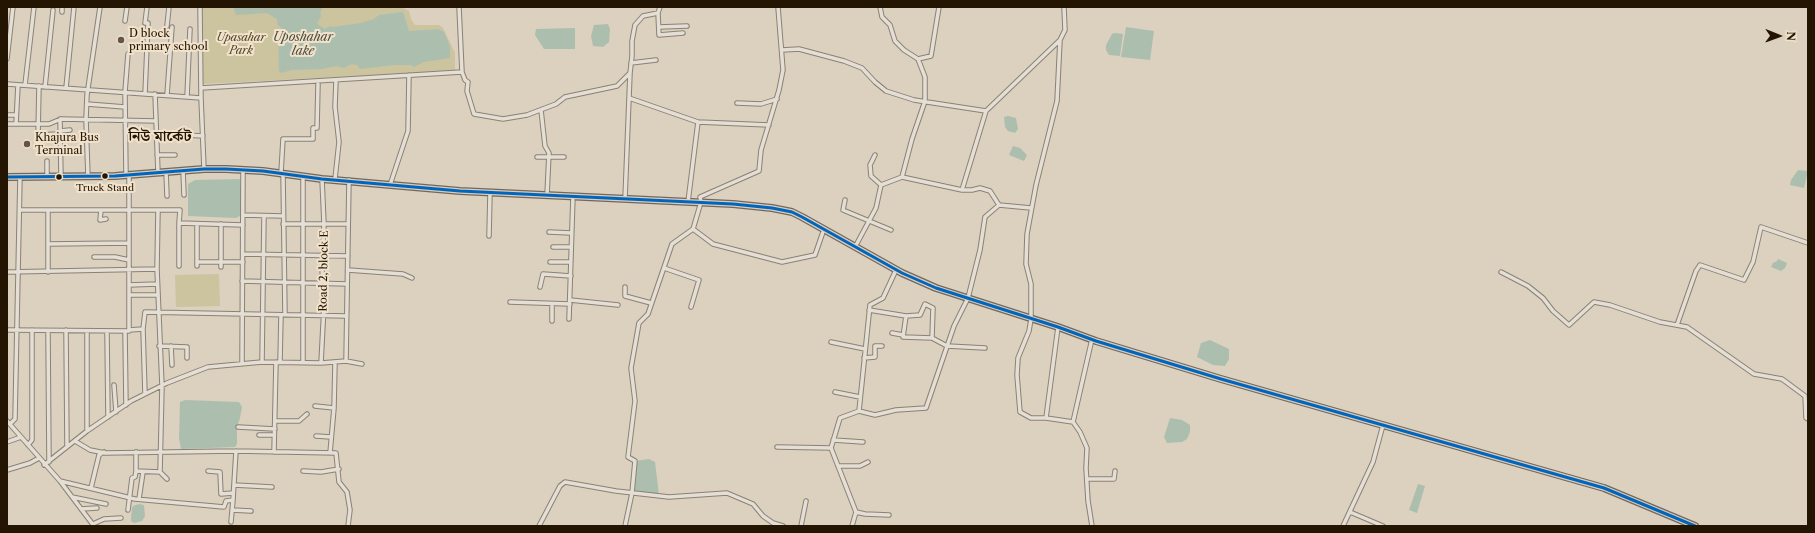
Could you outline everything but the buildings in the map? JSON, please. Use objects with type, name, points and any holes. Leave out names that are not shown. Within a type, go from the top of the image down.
[{"type":"highway","points":[[7,177],[88,177],[158,173],[204,168],[282,173],[322,179],[349,180],[390,185],[490,193],[701,202],[749,205],[782,210],[798,215],[824,228],[896,270],[925,284],[1092,339],[1221,379],[1604,488],[1695,526]]},
{"type":"street","points":[[7,59],[13,7]]},
{"type":"street","points":[[25,85],[34,7]]},
{"type":"street","points":[[66,88],[74,7]]},
{"type":"street","points":[[88,177],[86,119],[87,104],[100,7]]},
{"type":"street","points":[[125,21],[127,7]]},
{"type":"street","points":[[146,94],[147,7]]},
{"type":"street","points":[[167,26],[169,7]]},
{"type":"street","points":[[200,7],[201,98],[204,168]]},
{"type":"street","points":[[459,7],[462,72],[465,80],[468,82],[467,91],[474,114],[503,118],[527,115],[556,104],[565,98],[617,86],[630,73]]},
{"type":"street","points":[[660,7],[658,13],[659,35],[683,33]]},
{"type":"street","points":[[625,526],[632,493],[635,461],[628,457],[635,401],[631,368],[639,323],[648,314],[672,244],[693,229],[701,202],[700,197],[759,171],[761,150],[777,99],[783,70],[778,7]]},
{"type":"street","points":[[880,7],[882,17],[890,25],[895,41],[904,50],[918,59],[925,77],[925,101],[912,139],[902,177]]},
{"type":"street","points":[[918,59],[931,56],[939,7]]},
{"type":"street","points":[[962,190],[986,111],[1060,40],[1065,30],[1064,7]]},
{"type":"street","points":[[45,87],[53,10]]},
{"type":"street","points":[[625,199],[632,41],[635,25],[644,16],[658,13]]},
{"type":"street","points":[[659,27],[687,26]]},
{"type":"street","points":[[167,95],[172,27]]},
{"type":"street","points":[[187,97],[190,29]]},
{"type":"street","points":[[1060,40],[1057,101],[1027,234],[1026,264],[1031,284],[1031,319],[1029,331],[1018,358],[1017,376],[1020,412],[1030,418],[1046,418],[1073,422],[1080,432],[1087,448],[1087,479],[1092,526]]},
{"type":"street","points":[[782,50],[799,50],[844,61],[862,68],[886,91],[914,100],[986,111]]},
{"type":"street","points":[[126,405],[130,210],[125,121],[125,92],[128,54]]},
{"type":"street","points":[[631,63],[656,60]]},
{"type":"street","points":[[201,88],[462,72]]},
{"type":"street","points":[[390,185],[408,131],[409,75]]},
{"type":"street","points":[[335,179],[338,142],[335,107],[336,80]]},
{"type":"street","points":[[7,84],[201,98]]},
{"type":"street","points":[[280,362],[284,282],[282,173],[283,139],[313,139],[314,128],[317,128],[318,84]]},
{"type":"street","points":[[16,124],[18,85]]},
{"type":"street","points":[[39,86],[38,135],[58,134],[60,131],[70,130]]},
{"type":"street","points":[[155,94],[158,173]]},
{"type":"street","points":[[629,98],[698,122],[769,125]]},
{"type":"street","points":[[738,103],[760,104],[777,99]]},
{"type":"street","points":[[87,104],[125,107]]},
{"type":"street","points":[[541,110],[545,146],[549,153],[547,195]]},
{"type":"street","points":[[7,115],[16,115]]},
{"type":"street","points":[[60,119],[61,177]]},
{"type":"street","points":[[7,124],[51,123],[60,119],[156,121]]},
{"type":"street","points":[[688,202],[698,122]]},
{"type":"street","points":[[186,135],[203,136]]},
{"type":"street","points":[[157,155],[175,155]]},
{"type":"street","points":[[875,155],[870,164],[871,176],[880,185]]},
{"type":"street","points":[[537,157],[564,157]]},
{"type":"street","points":[[47,161],[47,177]]},
{"type":"street","points":[[183,170],[184,195]]},
{"type":"street","points":[[242,364],[243,170]]},
{"type":"street","points":[[166,172],[167,196]]},
{"type":"street","points":[[303,176],[303,362]]},
{"type":"street","points":[[20,177],[15,419],[8,422],[44,465],[60,481],[93,525],[104,519],[121,518]]},
{"type":"street","points":[[880,185],[902,177],[962,190],[980,188],[990,191],[999,205]]},
{"type":"street","name":"Road 2, block E","points":[[321,363],[324,224],[322,179]]},
{"type":"street","points":[[346,361],[349,180]]},
{"type":"street","points":[[855,247],[876,208],[880,185]]},
{"type":"street","points":[[489,236],[490,193]]},
{"type":"street","points":[[569,319],[571,276],[570,247],[573,196]]},
{"type":"street","points":[[845,200],[843,210],[891,230]]},
{"type":"street","points":[[852,526],[856,512],[831,448],[840,418],[859,411],[875,415],[896,410],[926,408],[954,326],[968,298],[980,250],[985,217],[999,205],[1032,208]]},
{"type":"street","points":[[20,210],[180,210],[179,266]]},
{"type":"street","points":[[48,210],[48,272]]},
{"type":"street","points":[[101,210],[99,220],[106,219]]},
{"type":"street","points":[[156,210],[158,213],[157,284],[162,386],[160,472]]},
{"type":"street","points":[[243,215],[283,216]]},
{"type":"street","points":[[262,362],[264,216]]},
{"type":"street","points":[[179,223],[243,225]]},
{"type":"street","points":[[197,224],[197,264],[243,262]]},
{"type":"street","points":[[221,224],[221,267]]},
{"type":"street","points":[[283,224],[348,224]]},
{"type":"street","points":[[1677,325],[1696,271],[1700,265],[1744,280],[1753,262],[1761,227],[1808,243]]},
{"type":"street","points":[[693,229],[713,244],[782,262],[815,255],[824,228]]},
{"type":"street","points":[[549,232],[571,233]]},
{"type":"street","points":[[48,244],[129,243]]},
{"type":"street","points":[[553,247],[570,247]]},
{"type":"street","points":[[243,254],[348,256]]},
{"type":"street","points":[[94,257],[116,257],[129,260]]},
{"type":"street","points":[[550,262],[570,262]]},
{"type":"street","points":[[664,268],[699,280],[691,307]]},
{"type":"street","points":[[7,272],[157,269]]},
{"type":"street","points":[[348,270],[403,274],[412,278]]},
{"type":"street","points":[[859,411],[870,305],[883,298],[896,270]]},
{"type":"street","points":[[1501,272],[1528,286],[1543,298],[1553,311],[1569,326],[1594,302],[1610,305],[1660,322],[1687,327],[1754,374],[1782,379],[1805,396],[1806,418],[1808,419]]},
{"type":"street","points":[[540,287],[541,276],[543,274],[571,276]]},
{"type":"street","points":[[242,281],[347,284]]},
{"type":"street","points":[[129,285],[157,284]]},
{"type":"street","points":[[625,287],[625,296],[651,303]]},
{"type":"street","points":[[129,295],[158,295]]},
{"type":"street","points":[[129,300],[135,300]]},
{"type":"street","points":[[510,302],[552,304],[570,302],[618,305]]},
{"type":"street","points":[[552,304],[552,321]]},
{"type":"street","points":[[869,310],[906,316],[920,315],[925,304],[933,308],[932,338]]},
{"type":"street","points":[[145,394],[143,329],[145,312],[346,316]]},
{"type":"street","points":[[903,335],[906,316]]},
{"type":"street","points":[[1046,418],[1058,327]]},
{"type":"street","points":[[7,330],[143,329]]},
{"type":"street","points":[[28,446],[32,440],[32,330]]},
{"type":"street","points":[[66,330],[67,448]]},
{"type":"street","points":[[48,332],[49,462]]},
{"type":"street","points":[[86,431],[87,332]]},
{"type":"street","points":[[107,332],[108,417]]},
{"type":"street","points":[[892,333],[903,335],[903,337],[932,338],[947,346],[985,348]]},
{"type":"street","points":[[1073,422],[1092,339]]},
{"type":"street","points":[[831,342],[865,349]]},
{"type":"street","points":[[159,346],[187,347],[187,358]]},
{"type":"street","points":[[171,346],[172,365]]},
{"type":"street","points":[[864,358],[875,357],[875,346],[882,346]]},
{"type":"street","points":[[44,465],[67,448],[86,431],[126,405],[162,386],[208,368],[262,362],[334,363],[346,361],[362,364]]},
{"type":"street","points":[[274,452],[276,362]]},
{"type":"street","points":[[330,453],[334,408],[334,363]]},
{"type":"street","points":[[114,385],[116,412]]},
{"type":"street","points":[[835,392],[860,397]]},
{"type":"street","points":[[315,406],[334,408]]},
{"type":"street","points":[[275,421],[299,421],[307,414]]},
{"type":"street","points":[[1343,526],[1373,462],[1383,425]]},
{"type":"street","points":[[238,427],[275,429]]},
{"type":"street","points":[[259,435],[274,434]]},
{"type":"street","points":[[316,436],[331,437]]},
{"type":"street","points":[[7,442],[21,437]]},
{"type":"street","points":[[833,440],[863,442]]},
{"type":"street","points":[[75,441],[90,450],[104,452],[336,453],[339,469],[339,482],[347,492],[350,510],[348,526]]},
{"type":"street","points":[[777,447],[831,448]]},
{"type":"street","points":[[92,488],[99,455],[104,452]]},
{"type":"street","points":[[128,510],[128,497],[132,478],[135,477],[136,471],[136,452]]},
{"type":"street","points":[[231,522],[236,452]]},
{"type":"street","points":[[7,470],[30,463],[39,458]]},
{"type":"street","points":[[838,466],[860,466],[868,462]]},
{"type":"street","points":[[303,471],[321,472],[339,469]]},
{"type":"street","points":[[136,471],[160,472],[167,479]]},
{"type":"street","points":[[208,471],[220,472],[221,494],[233,493]]},
{"type":"street","points":[[1087,479],[1114,479],[1115,471]]},
{"type":"street","points":[[139,499],[143,472]]},
{"type":"street","points":[[60,481],[139,499],[224,507],[226,502],[233,500]]},
{"type":"street","points":[[539,526],[560,486],[565,482],[632,493],[669,497],[727,493],[753,504],[763,516],[773,523],[783,526]]},
{"type":"street","points":[[234,485],[272,487]]},
{"type":"street","points":[[72,497],[106,504]]},
{"type":"street","points":[[801,526],[806,501]]},
{"type":"street","points":[[80,509],[98,508]]},
{"type":"street","points":[[232,510],[251,511]]},
{"type":"street","points":[[856,512],[889,516]]},
{"type":"street","points":[[1350,512],[1383,526]]},
{"type":"green space","name":"Upasahar Park","points":[[202,7],[403,8],[409,11],[411,19],[415,25],[439,25],[443,28],[455,53],[455,71],[202,84]]},
{"type":"green space","points":[[219,274],[220,306],[176,307],[175,275]]},
{"type":"water","name":"Uposhahar lake","points":[[233,7],[322,7],[320,12],[321,16],[317,24],[325,29],[330,26],[333,27],[361,23],[374,19],[379,15],[403,12],[409,31],[438,29],[444,32],[450,47],[450,58],[424,62],[414,67],[411,65],[395,65],[360,69],[357,65],[352,64],[344,68],[336,66],[322,69],[292,70],[281,73],[279,71],[278,31],[282,29],[278,25],[277,19],[267,13],[236,15]]},
{"type":"water","points":[[608,24],[610,29],[609,42],[603,47],[593,46],[591,36],[594,25]]},
{"type":"water","points":[[1126,27],[1154,31],[1150,60],[1121,57]]},
{"type":"water","points":[[575,28],[575,49],[544,49],[535,35],[536,29]]},
{"type":"water","points":[[1112,34],[1123,34],[1120,56],[1109,55],[1106,50],[1106,45]]},
{"type":"water","points":[[1008,116],[1016,118],[1018,129],[1015,133],[1008,131],[1005,127],[1004,117]]},
{"type":"water","points":[[1013,146],[1020,148],[1027,155],[1024,161],[1009,155]]},
{"type":"water","points":[[1798,170],[1808,171],[1804,188],[1790,185],[1791,180]]},
{"type":"water","points":[[240,179],[243,211],[240,216],[236,218],[188,216],[188,184],[195,180]]},
{"type":"water","points":[[1778,259],[1787,263],[1785,268],[1781,271],[1771,267]]},
{"type":"water","points":[[1210,340],[1229,349],[1229,359],[1225,366],[1213,365],[1197,357],[1201,343]]},
{"type":"water","points":[[185,400],[239,402],[242,407],[237,427],[237,444],[235,447],[181,449],[179,438],[180,402]]},
{"type":"water","points":[[1170,418],[1182,420],[1190,425],[1190,432],[1187,439],[1182,442],[1167,443],[1164,437]]},
{"type":"water","points":[[649,459],[655,462],[659,495],[633,491],[636,461]]},
{"type":"water","points":[[1418,484],[1425,486],[1417,513],[1409,510]]},
{"type":"water","points":[[139,504],[144,505],[145,516],[142,521],[134,523],[131,521],[132,508],[133,506]]},
{"type":"transit line","points":[[7,177],[115,176],[204,169],[226,169],[263,171],[322,179],[460,191],[733,204],[772,208],[792,212],[902,273],[936,288],[1058,327],[1096,341],[1221,379],[1604,488],[1695,526]]},
{"type":"place","name":"D block primary school","points":[[121,40]]},
{"type":"place","name":"Khajura Bus Terminal","points":[[27,144]]},
{"type":"place","name":"Truck Stand","points":[[105,176]]},
{"type":"district","name":"নিউ মার্কেট","points":[[160,137]]}]
